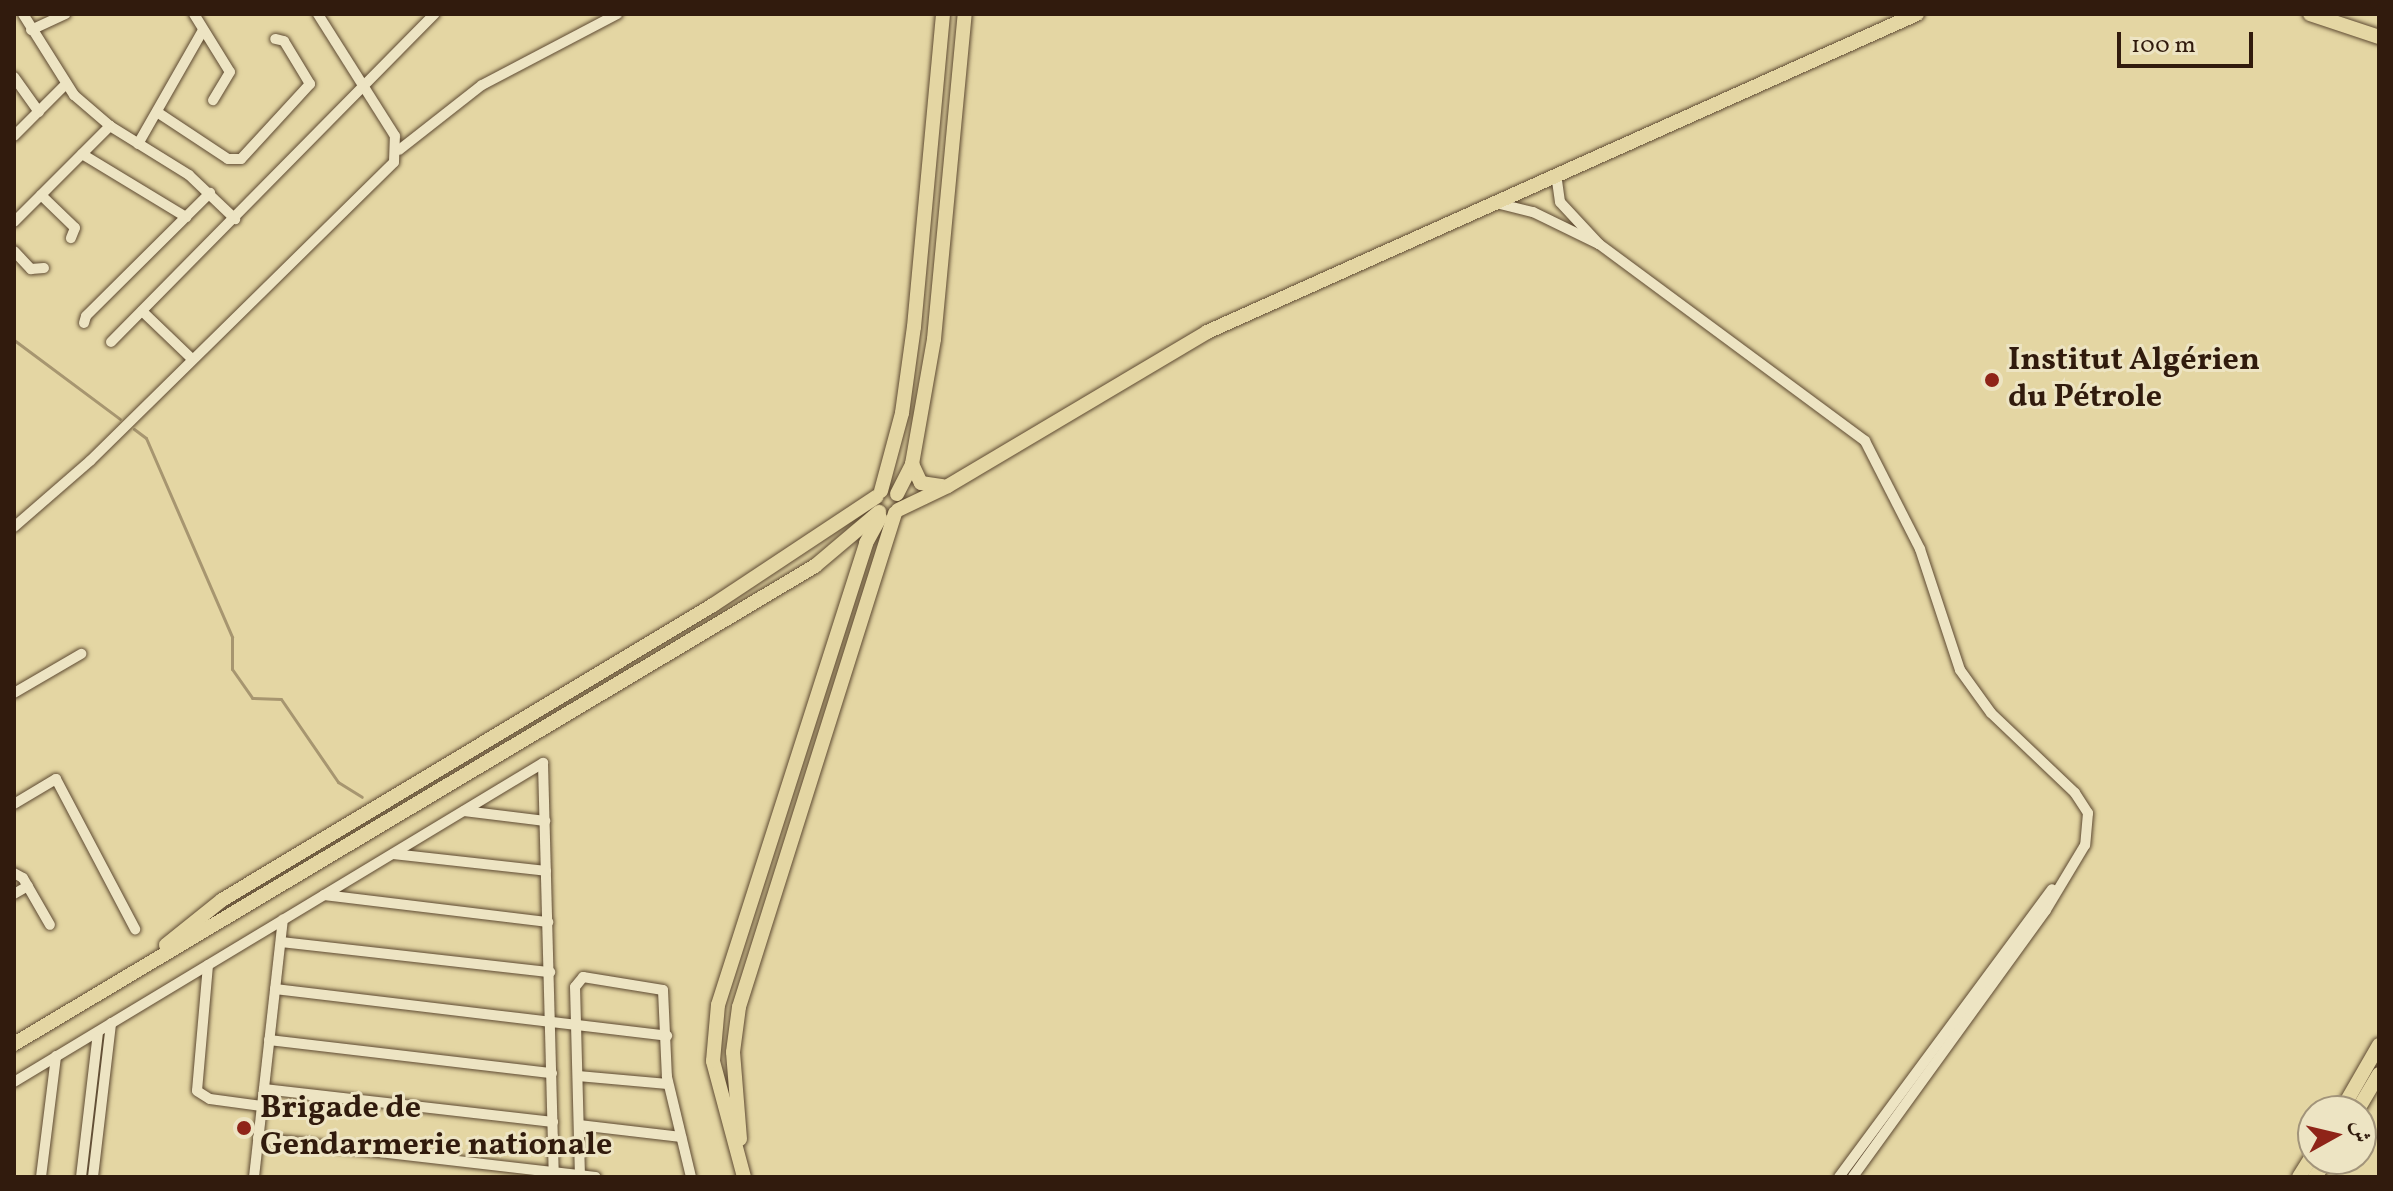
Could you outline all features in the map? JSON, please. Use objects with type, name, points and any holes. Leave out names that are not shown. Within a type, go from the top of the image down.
[{"type":"main road","points":[[132,972],[222,900],[713,605],[878,494],[902,413],[914,327],[943,14]]},
{"type":"main road","points":[[744,1176],[733,1052],[739,1007],[892,507],[912,464],[934,339],[965,14]]},
{"type":"main road","points":[[14,1044],[815,566],[892,507],[948,486],[1207,332],[1917,14]]},
{"type":"main road","points":[[2310,14],[2379,37]]},
{"type":"main road","points":[[912,464],[921,483],[948,486]]},
{"type":"main road","points":[[878,494],[892,507]]},
{"type":"main road","points":[[878,494],[892,507]]},
{"type":"main road","points":[[744,1176],[713,1061],[718,1005],[866,543],[892,507]]},
{"type":"main road","points":[[2350,1095],[2379,1045]]},
{"type":"main road","points":[[2367,1095],[2379,1074]]},
{"type":"street","points":[[23,14],[65,85],[110,126],[210,193],[235,219]]},
{"type":"street","points":[[31,30],[66,14]]},
{"type":"street","points":[[194,14],[230,72],[213,100]]},
{"type":"street","points":[[318,14],[399,150]]},
{"type":"street","points":[[111,342],[435,14]]},
{"type":"street","points":[[14,527],[389,169],[399,150],[482,85],[617,14]]},
{"type":"street","points":[[138,144],[203,30]]},
{"type":"street","points":[[157,112],[228,159],[241,159],[310,84],[284,41],[275,39]]},
{"type":"street","points":[[14,77],[39,112]]},
{"type":"street","points":[[14,136],[65,85]]},
{"type":"street","points":[[14,222],[110,126]]},
{"type":"street","points":[[82,154],[186,217]]},
{"type":"street","points":[[1556,175],[1560,202],[1599,244],[1865,441],[1920,549],[1960,670],[1991,713],[2084,804],[2089,834],[2046,910],[1853,1177]]},
{"type":"street","points":[[84,323],[210,193]]},
{"type":"street","points":[[41,195],[75,228],[71,238]]},
{"type":"street","points":[[1494,203],[1533,212],[1599,244]]},
{"type":"street","points":[[14,251],[31,269],[44,268]]},
{"type":"street","points":[[142,311],[192,359]]},
{"type":"street","points":[[14,693],[81,654]]},
{"type":"street","points":[[14,1082],[543,763],[554,1174]]},
{"type":"street","points":[[14,804],[56,779],[135,929]]},
{"type":"street","points":[[464,811],[545,821]]},
{"type":"street","points":[[393,854],[546,871]]},
{"type":"street","points":[[1839,1177],[2075,859]]},
{"type":"street","points":[[14,873],[28,886],[50,925]]},
{"type":"street","points":[[14,894],[28,886]]},
{"type":"street","points":[[324,895],[548,922]]},
{"type":"street","points":[[254,1177],[283,920]]},
{"type":"street","points":[[281,942],[550,972]]},
{"type":"street","points":[[208,965],[197,1091],[210,1099],[262,1106]]},
{"type":"street","points":[[580,1176],[575,987],[583,977],[658,987],[665,996],[668,1084],[691,1177]]},
{"type":"street","points":[[275,989],[667,1036]]},
{"type":"street","points":[[93,1177],[111,1023]]},
{"type":"street","points":[[81,1177],[98,1032]]},
{"type":"street","points":[[269,1040],[552,1073]]},
{"type":"street","points":[[41,1177],[56,1056]]},
{"type":"street","points":[[578,1076],[668,1084]]},
{"type":"street","points":[[264,1089],[553,1122]]},
{"type":"street","points":[[579,1125],[681,1137]]},
{"type":"street","points":[[258,1138],[596,1177]]},
{"type":"waterway","points":[[14,340],[120,419]]},
{"type":"waterway","points":[[134,429],[146,438],[232,637],[232,669],[252,698],[281,699],[338,782],[362,797]]},
{"type":"place","name":"Institut Algérien du Pétrole","points":[[1992,380]]},
{"type":"place","name":"Brigade de Gendarmerie nationale","points":[[244,1128]]}]
